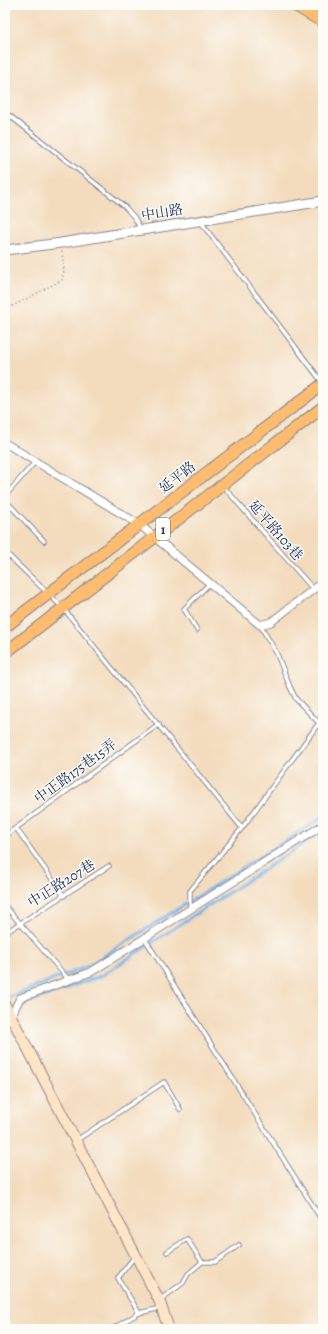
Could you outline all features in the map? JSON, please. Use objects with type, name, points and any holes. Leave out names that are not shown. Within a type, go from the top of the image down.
[{"type":"main road","points":[[294,5],[323,22]]},
{"type":"main road","name":"延平路","points":[[5,627],[140,525],[323,383]]},
{"type":"main road","name":"1","points":[[5,653],[154,536],[223,485],[323,407]]},
{"type":"main road","points":[[5,1005],[8,1017],[76,1141],[161,1304],[169,1329]]},
{"type":"street","name":"中山路","points":[[6,250],[61,243],[141,229],[323,202]]},
{"type":"street","points":[[5,443],[140,525],[260,625],[270,622],[323,582]]},
{"type":"street","points":[[8,1017],[20,998],[92,972],[323,825]]},
{"type":"lane","points":[[5,112],[124,206],[134,217],[141,229]]},
{"type":"lane","points":[[200,220],[323,383]]},
{"type":"lane","points":[[5,232],[6,250]]},
{"type":"lane","points":[[5,496],[36,461]]},
{"type":"lane","name":"延平路103巷","points":[[223,485],[313,589]]},
{"type":"lane","points":[[5,500],[44,541]]},
{"type":"lane","points":[[5,552],[63,608],[159,724],[242,828]]},
{"type":"lane","points":[[197,630],[184,609],[210,583]]},
{"type":"lane","points":[[260,625],[277,654],[296,699],[319,723]]},
{"type":"lane","points":[[190,910],[190,891],[242,828],[323,719]]},
{"type":"lane","name":"中正路175巷15弄","points":[[5,836],[159,724]]},
{"type":"lane","points":[[16,828],[64,896]]},
{"type":"lane","name":"中正路207巷","points":[[5,933],[109,866]]},
{"type":"lane","points":[[5,906],[68,980]]},
{"type":"lane","points":[[145,939],[323,1222]]},
{"type":"lane","points":[[76,1141],[164,1082],[180,1109]]},
{"type":"lane","points":[[167,1252],[187,1239],[202,1262]]},
{"type":"lane","points":[[112,1329],[139,1313],[161,1304],[182,1283],[188,1274],[202,1262],[215,1262],[239,1245]]},
{"type":"lane","points":[[136,1255],[118,1278],[139,1313]]},
{"type":"path","points":[[5,310],[62,280],[64,271],[61,243]]},
{"type":"waterway","points":[[5,999],[88,966],[323,817]]},
{"type":"waterway","points":[[18,1006],[101,976],[323,831]]}]
